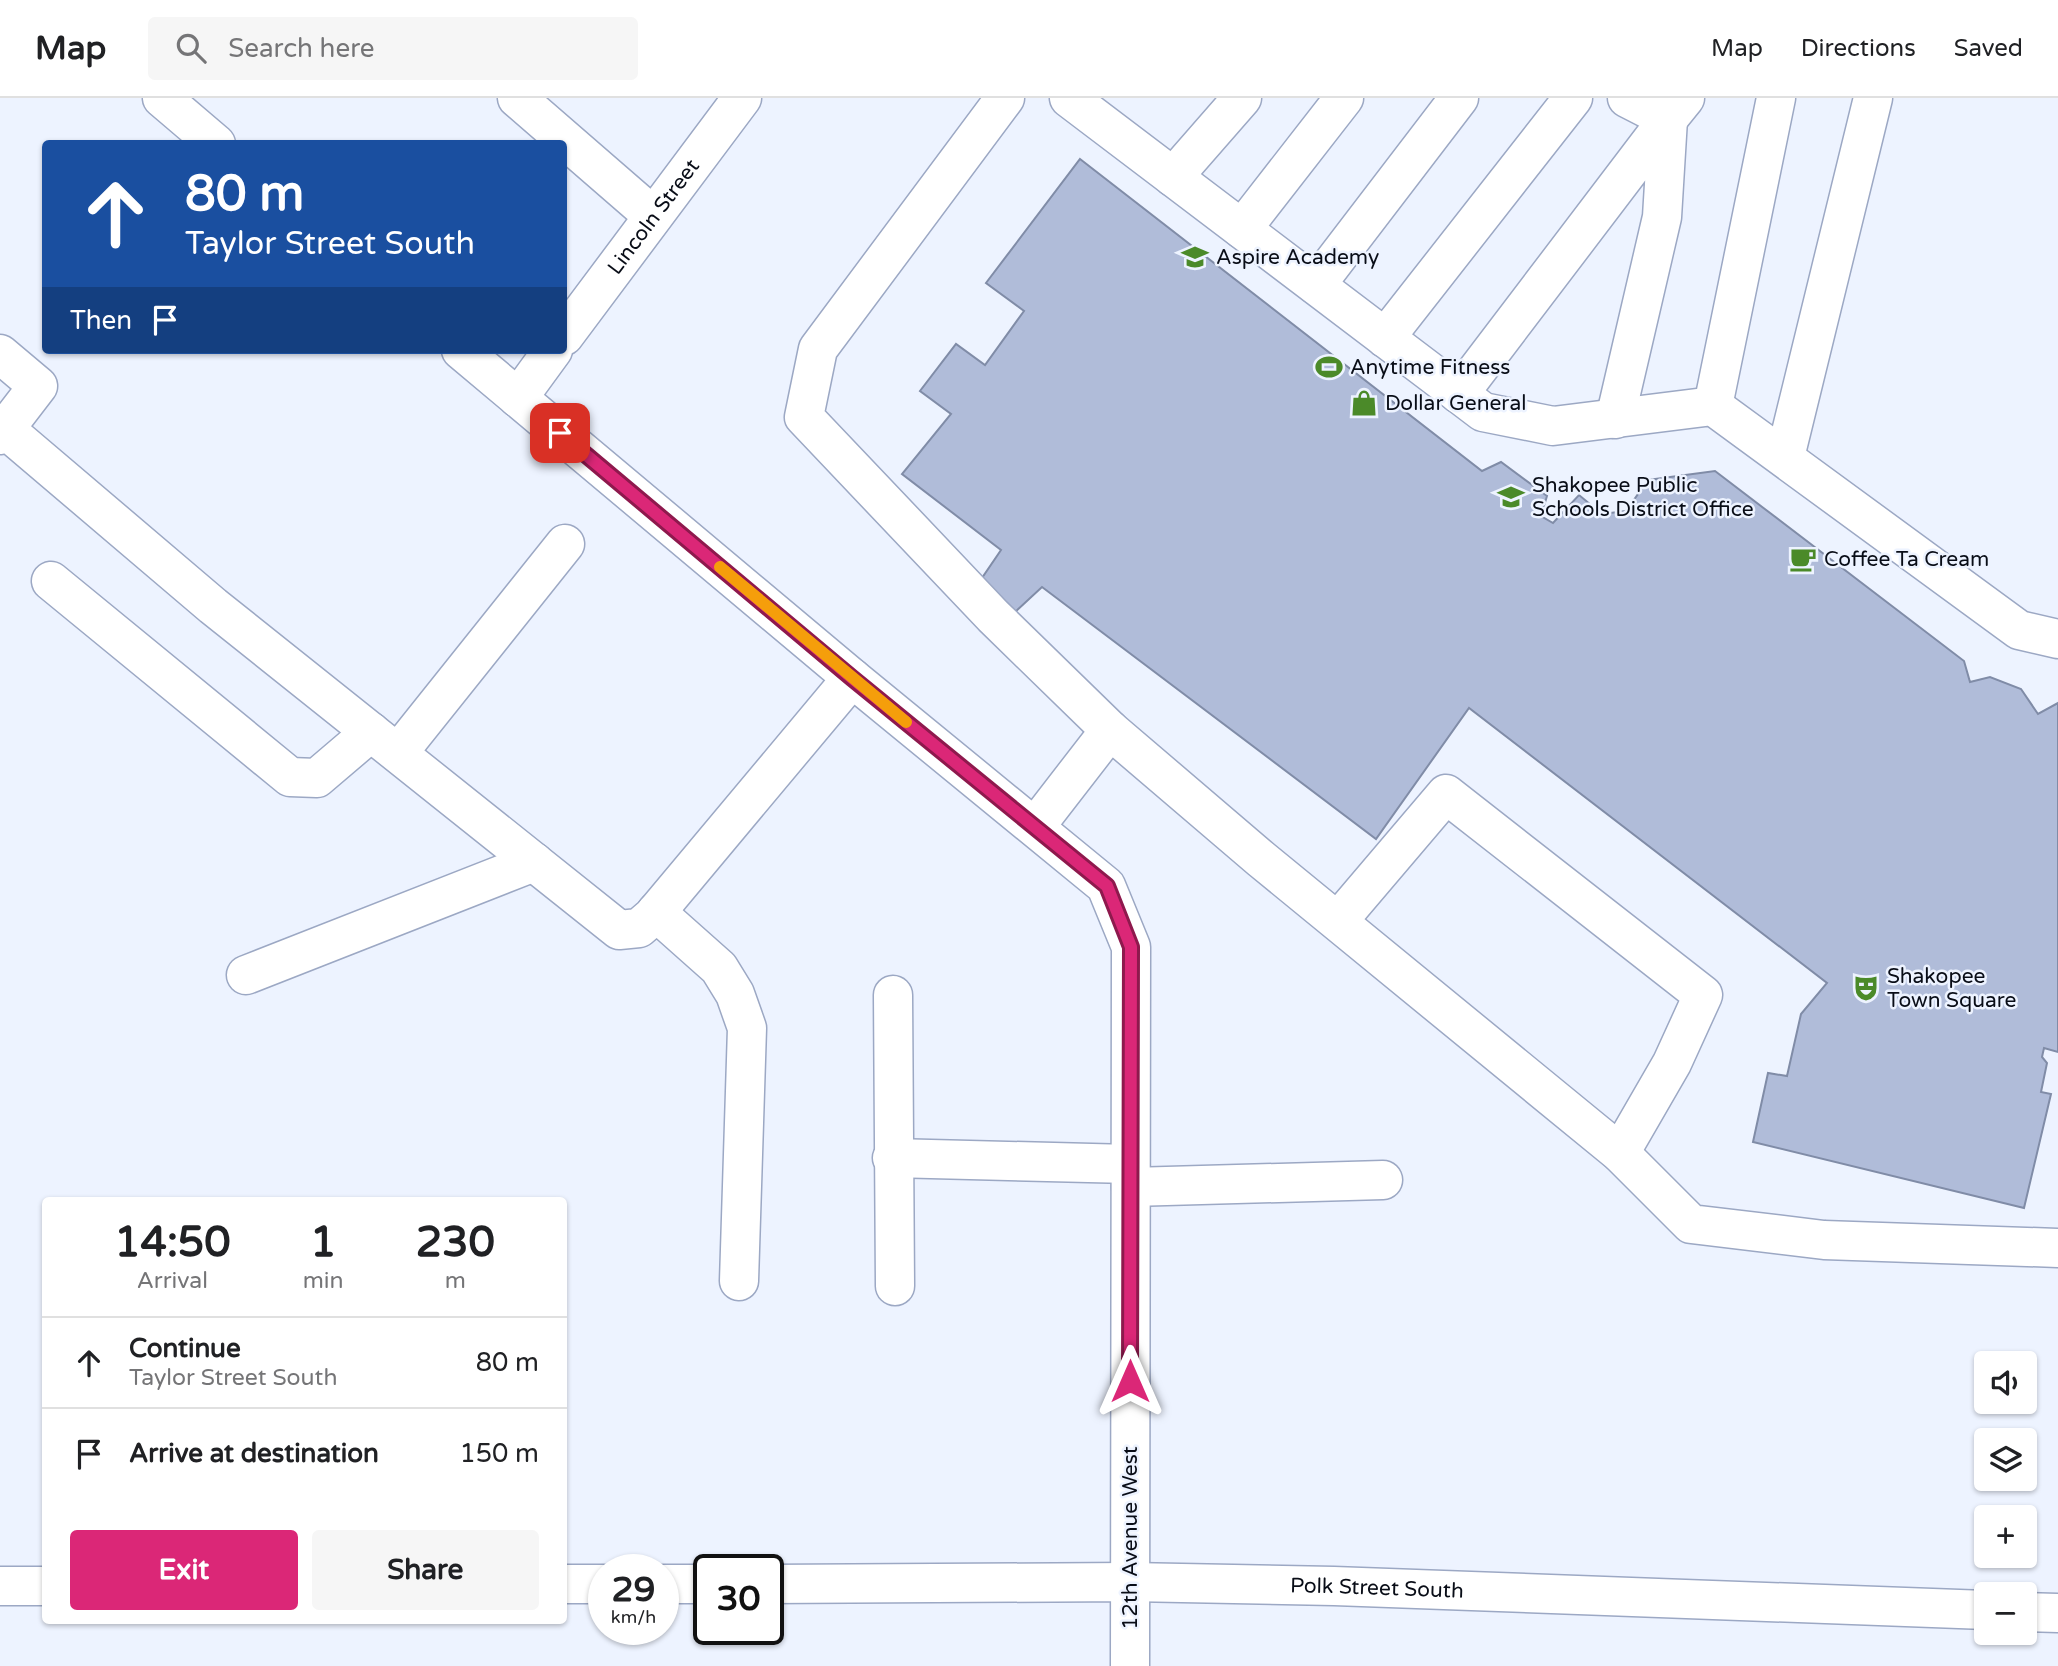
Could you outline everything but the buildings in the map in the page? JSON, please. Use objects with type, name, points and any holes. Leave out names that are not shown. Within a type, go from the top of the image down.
[{"type":"street","points":[[162,98],[211,140]]},
{"type":"street","points":[[517,98],[565,140]]},
{"type":"street","name":"Lincoln Street","points":[[567,333],[742,98]]},
{"type":"street","points":[[1005,98],[818,349],[804,416],[993,616],[1110,730],[1261,859],[1620,1153],[1691,1224],[1825,1240],[2058,1248]]},
{"type":"street","points":[[1173,177],[1242,98]]},
{"type":"street","points":[[1242,229],[1344,98]]},
{"type":"street","points":[[1316,285],[1459,98]]},
{"type":"street","points":[[1385,338],[1573,98]]},
{"type":"street","points":[[1626,98],[1677,109]]},
{"type":"street","points":[[1713,407],[1776,98]]},
{"type":"street","points":[[1785,457],[1872,98]]},
{"type":"street","points":[[1090,104],[1173,177],[1483,412],[1553,426],[1713,407],[2020,630],[2058,639]]},
{"type":"street","points":[[1459,394],[1677,109]]},
{"type":"street","points":[[1615,419],[1662,217],[1677,109]]},
{"type":"street","points":[[567,141],[653,216]]},
{"type":"street","points":[[0,354],[38,386],[3,432],[213,606],[619,930],[639,928],[656,912],[852,678]]},
{"type":"street","points":[[466,354],[852,678],[1035,827],[1110,730]]},
{"type":"street","points":[[518,398],[551,354]]},
{"type":"street","points":[[51,581],[290,778],[317,778],[385,743],[565,544]]},
{"type":"street","points":[[1338,921],[1446,794],[1703,995],[1672,1063],[1620,1153]]},
{"type":"street","name":"12th Avenue West","points":[[1035,827],[1107,886],[1131,947],[1130,1666]]},
{"type":"street","points":[[246,975],[534,862]]},
{"type":"street","points":[[656,912],[719,968],[736,994],[747,1028],[739,1281]]},
{"type":"street","points":[[893,995],[892,1158],[895,1286]]},
{"type":"street","points":[[892,1158],[1130,1175],[1383,1180]]},
{"type":"street","name":"Polk Street South","points":[[784,1584],[1130,1583],[1334,1586],[1974,1611]]},
{"type":"street","points":[[567,1584],[588,1584]]},
{"type":"street","points":[[0,1586],[42,1586]]},
{"type":"street","points":[[2037,1612],[2058,1613]]},
{"type":"slow traffic","points":[[720,567],[906,722]]},
{"type":"place","name":"Aspire Academy","points":[[1195,257]]},
{"type":"place","name":"Anytime Fitness","points":[[1329,367]]},
{"type":"place","name":"Dollar General","points":[[1364,403]]},
{"type":"place","name":"Shakopee Public Schools District Office","points":[[1511,497]]},
{"type":"place","name":"Coffee Ta Cream","points":[[1803,559]]},
{"type":"place","name":"Shakopee Town Square","points":[[1866,988]]},
{"type":"route","points":[[560,433],[852,678],[1107,886],[1131,947],[1130,1381]]}]
